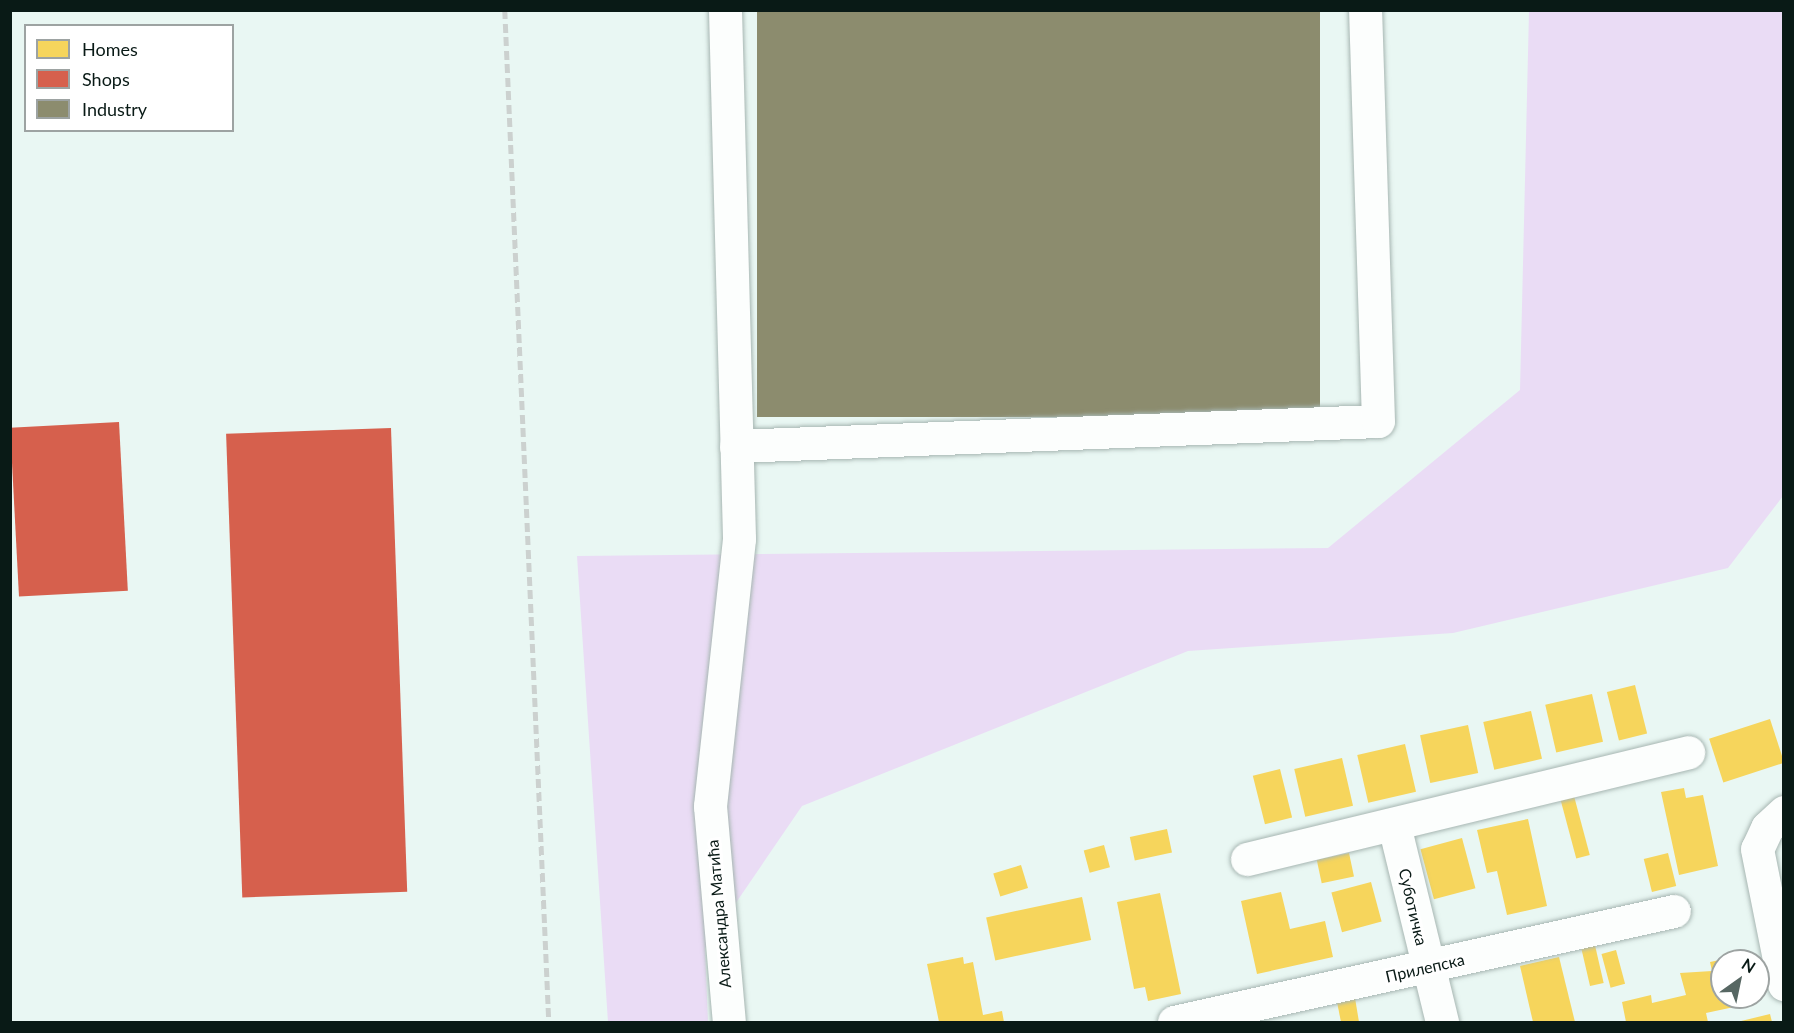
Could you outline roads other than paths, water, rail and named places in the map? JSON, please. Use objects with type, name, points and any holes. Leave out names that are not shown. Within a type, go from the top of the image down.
[{"type":"street","name":"Александра Матића","points":[[726,10],[739,539],[710,806],[729,1023]]},
{"type":"street","points":[[736,446],[1378,421],[1365,10]]},
{"type":"street","points":[[1247,859],[1688,752]]},
{"type":"street","points":[[1784,812],[1767,828],[1757,849],[1784,984]]},
{"type":"street","name":"Суботичка","points":[[1394,825],[1442,1023]]},
{"type":"street","name":"Прилепска","points":[[1174,1023],[1428,968],[1674,911]]},
{"type":"railway","points":[[505,10],[549,1022]]}]
